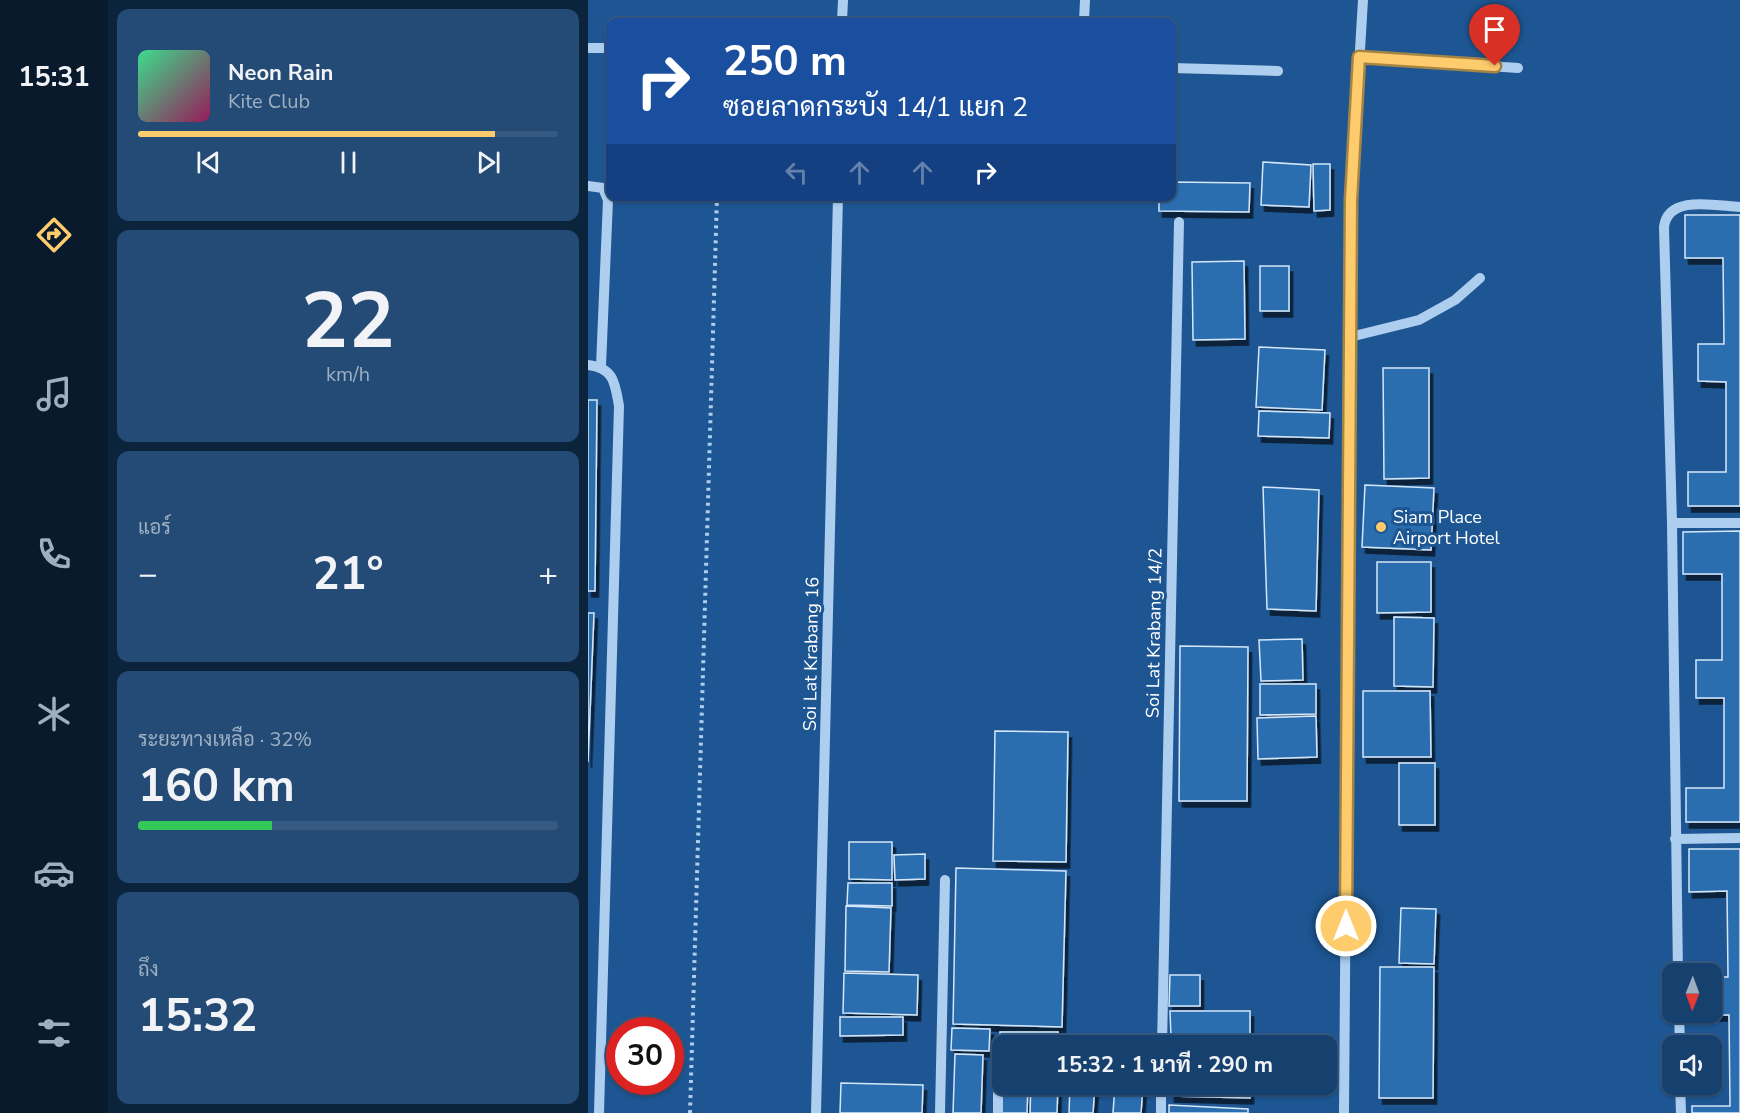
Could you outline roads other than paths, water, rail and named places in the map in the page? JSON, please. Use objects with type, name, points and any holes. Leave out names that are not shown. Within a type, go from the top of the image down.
[{"type":"street","points":[[842,18],[843,0]]},
{"type":"street","points":[[1084,18],[1085,0]]},
{"type":"street","points":[[1344,1113],[1351,200],[1363,0]]},
{"type":"street","points":[[588,48],[606,48]]},
{"type":"street","points":[[1359,57],[1518,68]]},
{"type":"street","points":[[1176,68],[1278,71]]},
{"type":"street","points":[[588,186],[603,188],[606,195]]},
{"type":"street","points":[[601,366],[608,201]]},
{"type":"street","name":"Soi Lat Krabang 16","points":[[816,1113],[838,201]]},
{"type":"street","points":[[1678,963],[1672,523],[1664,223],[1671,211],[1682,206],[1740,207]]},
{"type":"street","name":"Soi Lat Krabang 14/2","points":[[1162,1035],[1179,222]]},
{"type":"street","points":[[1350,337],[1419,320],[1455,300],[1480,278]]},
{"type":"street","points":[[588,365],[601,366],[615,380],[619,406],[599,1113]]},
{"type":"street","points":[[1672,523],[1740,523]]},
{"type":"street","points":[[1675,838],[1740,838]]},
{"type":"street","points":[[940,1113],[945,880]]},
{"type":"street","points":[[998,1095],[998,1113]]},
{"type":"street","points":[[1161,1095],[1161,1113]]},
{"type":"street","points":[[1680,1095],[1681,1113]]},
{"type":"place","name":"Siam Place Airport Hotel","points":[[1381,527]]}]
